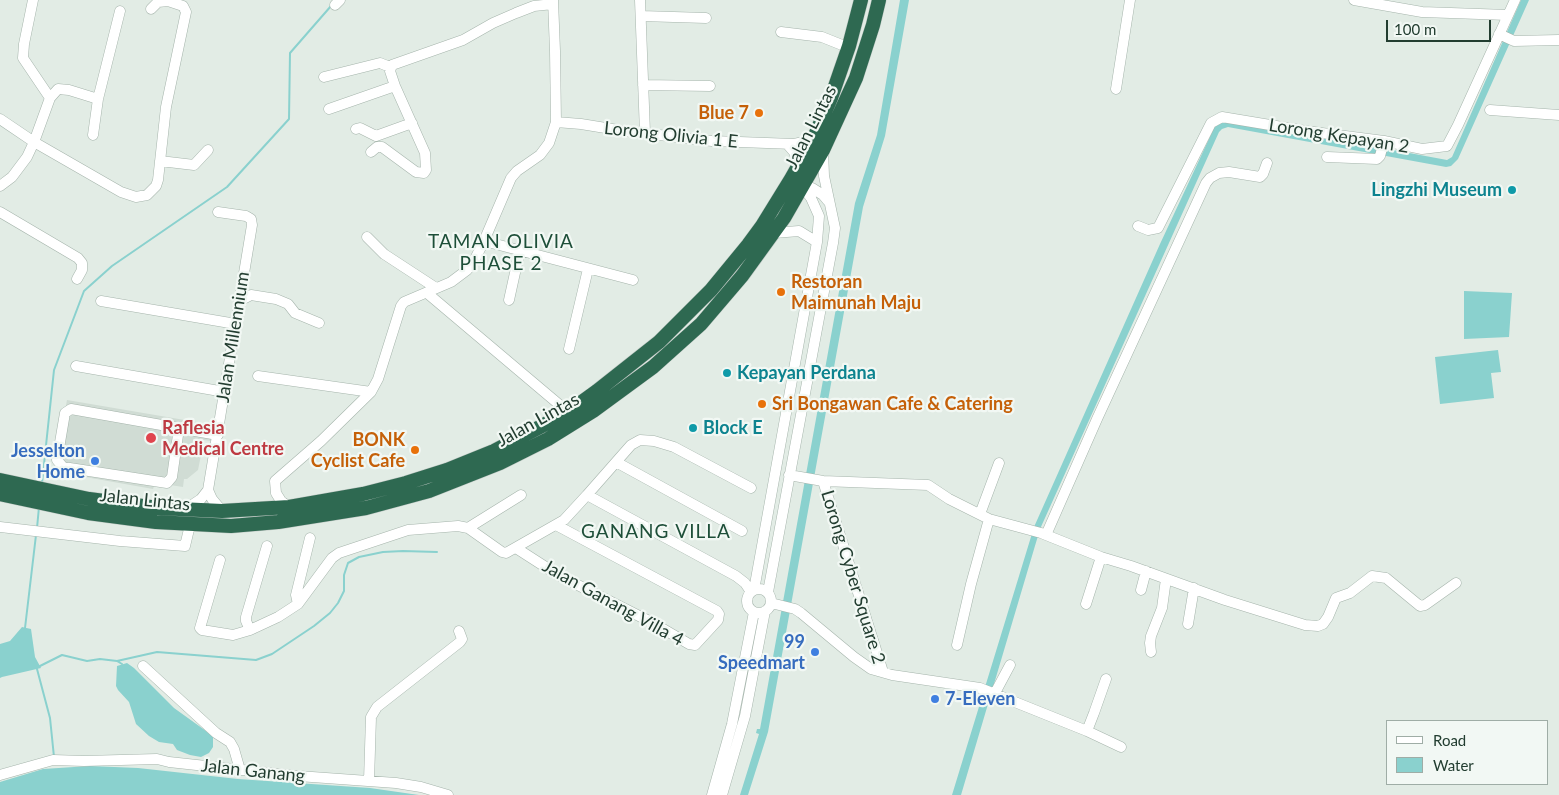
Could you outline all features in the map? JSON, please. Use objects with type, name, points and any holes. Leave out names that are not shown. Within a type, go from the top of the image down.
[{"type":"highway","name":"Jalan Lintas","points":[[0,480],[57,507],[132,519],[190,525],[231,526],[271,523],[366,508],[401,499],[451,483],[500,463],[548,439],[581,420],[653,367],[706,318],[742,276],[774,233],[797,183],[799,166],[813,140],[834,88],[849,46],[861,0]]},
{"type":"highway","name":"Jalan Lintas","points":[[0,494],[54,492],[89,499],[184,510],[290,507],[363,494],[447,470],[494,451],[568,412],[644,355],[678,324],[711,290],[824,150],[856,78],[865,53],[879,0]]},
{"type":"highway","points":[[834,88],[851,58],[857,53],[865,53]]},
{"type":"highway","points":[[538,428],[540,436],[548,439]]},
{"type":"street","points":[[33,0],[23,58],[50,98]]},
{"type":"street","points":[[640,0],[645,133]]},
{"type":"street","points":[[1116,89],[1130,0]]},
{"type":"street","points":[[1354,0],[1422,12],[1508,15]]},
{"type":"street","name":"Lorong Kepayan 2","points":[[1138,226],[1148,230],[1158,228],[1211,124],[1218,118],[1227,117],[1382,148],[1422,149],[1447,146],[1501,35],[1515,0]]},
{"type":"street","points":[[0,119],[34,142],[121,192],[136,197],[147,195],[156,186],[166,107],[186,9],[178,4],[163,1],[151,9]]},
{"type":"street","points":[[290,507],[281,501],[276,493],[275,484],[277,479],[321,441],[371,392],[378,380],[401,306],[404,302],[451,282],[467,270],[473,263],[484,241],[511,178],[540,155],[552,136],[556,122],[553,2],[534,6],[493,23],[462,40],[390,67]]},
{"type":"street","points":[[93,136],[98,99],[120,11]]},
{"type":"street","points":[[641,16],[706,18]]},
{"type":"street","points":[[780,32],[822,37],[842,46],[849,46]]},
{"type":"street","points":[[1501,35],[1514,41],[1559,40]]},
{"type":"street","points":[[324,77],[380,63],[390,67]]},
{"type":"street","points":[[371,152],[377,147],[382,147],[416,172],[424,173],[426,165],[425,153],[395,86],[390,67]]},
{"type":"street","points":[[643,85],[710,86]]},
{"type":"street","points":[[329,109],[395,86]]},
{"type":"street","points":[[0,186],[16,172],[34,142],[54,91],[62,89],[98,99]]},
{"type":"street","points":[[1490,110],[1559,115]]},
{"type":"street","name":"Lorong Olivia 1 E","points":[[556,122],[701,140],[787,144],[800,144],[813,140]]},
{"type":"street","points":[[356,129],[360,128],[376,136],[412,123]]},
{"type":"street","points":[[787,144],[794,152],[799,166]]},
{"type":"street","points":[[1327,156],[1374,160],[1382,148]]},
{"type":"street","points":[[160,161],[194,165],[208,150]]},
{"type":"street","points":[[722,795],[745,716],[770,595],[768,592],[831,255],[835,228],[824,176],[824,150]]},
{"type":"street","points":[[1039,533],[1096,420],[1206,183],[1210,178],[1220,173],[1229,172],[1260,177],[1267,164]]},
{"type":"street","points":[[797,183],[823,194],[829,202]]},
{"type":"street","points":[[797,183],[811,198],[819,216],[817,242],[753,591],[747,603],[751,610],[767,608],[795,609],[854,657],[871,668],[883,672],[948,682],[993,692],[1121,747]]},
{"type":"street","points":[[0,212],[78,258],[82,263],[82,270],[77,279]]},
{"type":"street","name":"Jalan Millennium","points":[[208,490],[252,221],[246,216],[218,212]]},
{"type":"street","points":[[774,233],[799,231],[817,242]]},
{"type":"street","points":[[367,237],[384,254],[432,290],[568,412]]},
{"type":"street","points":[[484,241],[633,280]]},
{"type":"street","points":[[509,300],[520,250]]},
{"type":"street","points":[[569,349],[588,269]]},
{"type":"street","points":[[239,301],[251,295],[276,299],[288,304],[295,313],[319,323]]},
{"type":"street","points":[[100,301],[236,324]]},
{"type":"street","points":[[76,366],[225,392]]},
{"type":"street","points":[[258,376],[371,392]]},
{"type":"street","points":[[179,428],[172,477],[170,481],[164,484],[63,467],[58,460],[65,413],[71,409],[179,428],[218,435]]},
{"type":"street","points":[[220,560],[200,628],[202,630],[233,635],[250,630],[278,617],[298,604],[332,558],[339,553],[408,530],[429,530],[458,526],[468,528],[506,553],[570,515],[630,445],[640,440],[654,441],[674,447],[750,488]]},
{"type":"street","points":[[616,462],[742,531]]},
{"type":"street","points":[[957,645],[985,517],[1000,463]]},
{"type":"street","points":[[789,476],[819,481],[928,485],[948,499],[985,517],[1039,533],[1101,557],[1284,620],[1312,626],[1318,626],[1326,622],[1336,598],[1350,593],[1372,576],[1386,578],[1420,606],[1425,605],[1456,583]]},
{"type":"street","name":"Lorong Cyber Square 2","points":[[819,481],[883,672]]},
{"type":"street","points":[[184,510],[200,499],[208,490],[212,499],[222,510]]},
{"type":"street","points":[[264,509],[271,503],[276,493]]},
{"type":"street","points":[[468,528],[521,495]]},
{"type":"street","points":[[587,495],[736,576],[753,591]]},
{"type":"street","points":[[0,527],[120,541],[185,546],[190,525]]},
{"type":"street","name":"Jalan Ganang Villa 4","points":[[516,548],[558,575],[653,623],[689,644],[695,645],[718,620],[719,614],[717,611],[556,525]]},
{"type":"street","points":[[298,604],[296,595],[310,538]]},
{"type":"street","points":[[250,630],[246,617],[267,546]]},
{"type":"street","points":[[1086,604],[1101,557]]},
{"type":"street","points":[[1140,590],[1146,571]]},
{"type":"street","points":[[1151,652],[1151,636],[1162,608],[1166,579]]},
{"type":"street","points":[[1188,624],[1194,588]]},
{"type":"street","points":[[753,591],[761,589],[768,592]]},
{"type":"street","points":[[712,795],[767,608]]},
{"type":"street","points":[[370,781],[371,717],[377,707],[460,642],[462,639],[459,631]]},
{"type":"street","points":[[993,692],[1010,665]]},
{"type":"street","points":[[143,666],[216,732],[230,742],[240,770]]},
{"type":"street","points":[[1087,731],[1106,679]]},
{"type":"street","name":"Jalan Ganang","points":[[0,775],[55,760],[157,759],[240,770],[421,787],[448,795]]},
{"type":"shaded area","points":[[67,400],[214,425],[211,441],[204,440],[198,470],[187,479],[184,479],[183,487],[170,485],[170,488],[154,486],[153,489],[57,472],[56,458]]},
{"type":"water","points":[[900,0],[909,0],[885,136],[863,207],[768,732],[748,795],[740,795],[759,734],[756,733],[757,729],[760,729],[855,203],[877,135]]},
{"type":"water","points":[[1521,0],[1529,0],[1458,159],[1451,166],[1446,167],[1228,127],[1219,132],[1040,529],[961,795],[952,795],[1034,527],[1160,244],[1215,126],[1222,122],[1323,137],[1447,160],[1452,157]]},
{"type":"water","points":[[1464,291],[1512,293],[1509,337],[1464,339]]},
{"type":"water","points":[[1498,350],[1501,372],[1491,373],[1494,398],[1440,404],[1435,357]]},
{"type":"water","points":[[22,627],[31,629],[35,657],[41,668],[0,678],[0,644],[10,641]]},
{"type":"water","points":[[127,663],[174,708],[213,736],[213,747],[209,753],[201,757],[177,750],[173,744],[159,742],[149,736],[136,724],[129,702],[116,686],[117,666]]},
{"type":"water","points":[[90,766],[138,768],[238,779],[370,788],[419,795],[0,795],[0,782],[43,769]]},
{"type":"waterway","points":[[42,483],[54,370],[84,291],[112,266],[227,187],[289,119],[290,53],[331,6]]},
{"type":"waterway","points":[[37,528],[39,507]]},
{"type":"waterway","points":[[25,628],[36,535]]},
{"type":"waterway","points":[[117,661],[157,652],[256,660],[272,654],[330,613],[344,591],[344,575],[348,563],[359,557],[383,552],[437,552]]},
{"type":"waterway","points":[[40,666],[62,655],[87,661],[100,659],[117,661],[122,664]]},
{"type":"waterway","points":[[37,669],[50,718],[54,757]]},
{"type":"place","name":"Blue 7","points":[[759,113]]},
{"type":"place","name":"Lingzhi Museum","points":[[1512,190]]},
{"type":"place","name":"Restoran Maimunah Maju","points":[[781,292]]},
{"type":"place","name":"Kepayan Perdana","points":[[727,373]]},
{"type":"place","name":"Sri Bongawan Cafe & Catering","points":[[762,404]]},
{"type":"place","name":"Block E","points":[[693,428]]},
{"type":"place","name":"Raflesia Medical Centre","points":[[151,438]]},
{"type":"place","name":"BONK Cyclist Cafe","points":[[415,450]]},
{"type":"place","name":"Jesselton Home","points":[[95,461]]},
{"type":"place","name":"99 Speedmart","points":[[815,652]]},
{"type":"place","name":"7-Eleven","points":[[935,699]]},
{"type":"district","name":"TAMAN OLIVIA PHASE 2","points":[[501,253]]},
{"type":"district","name":"GANANG VILLA","points":[[656,532]]}]
